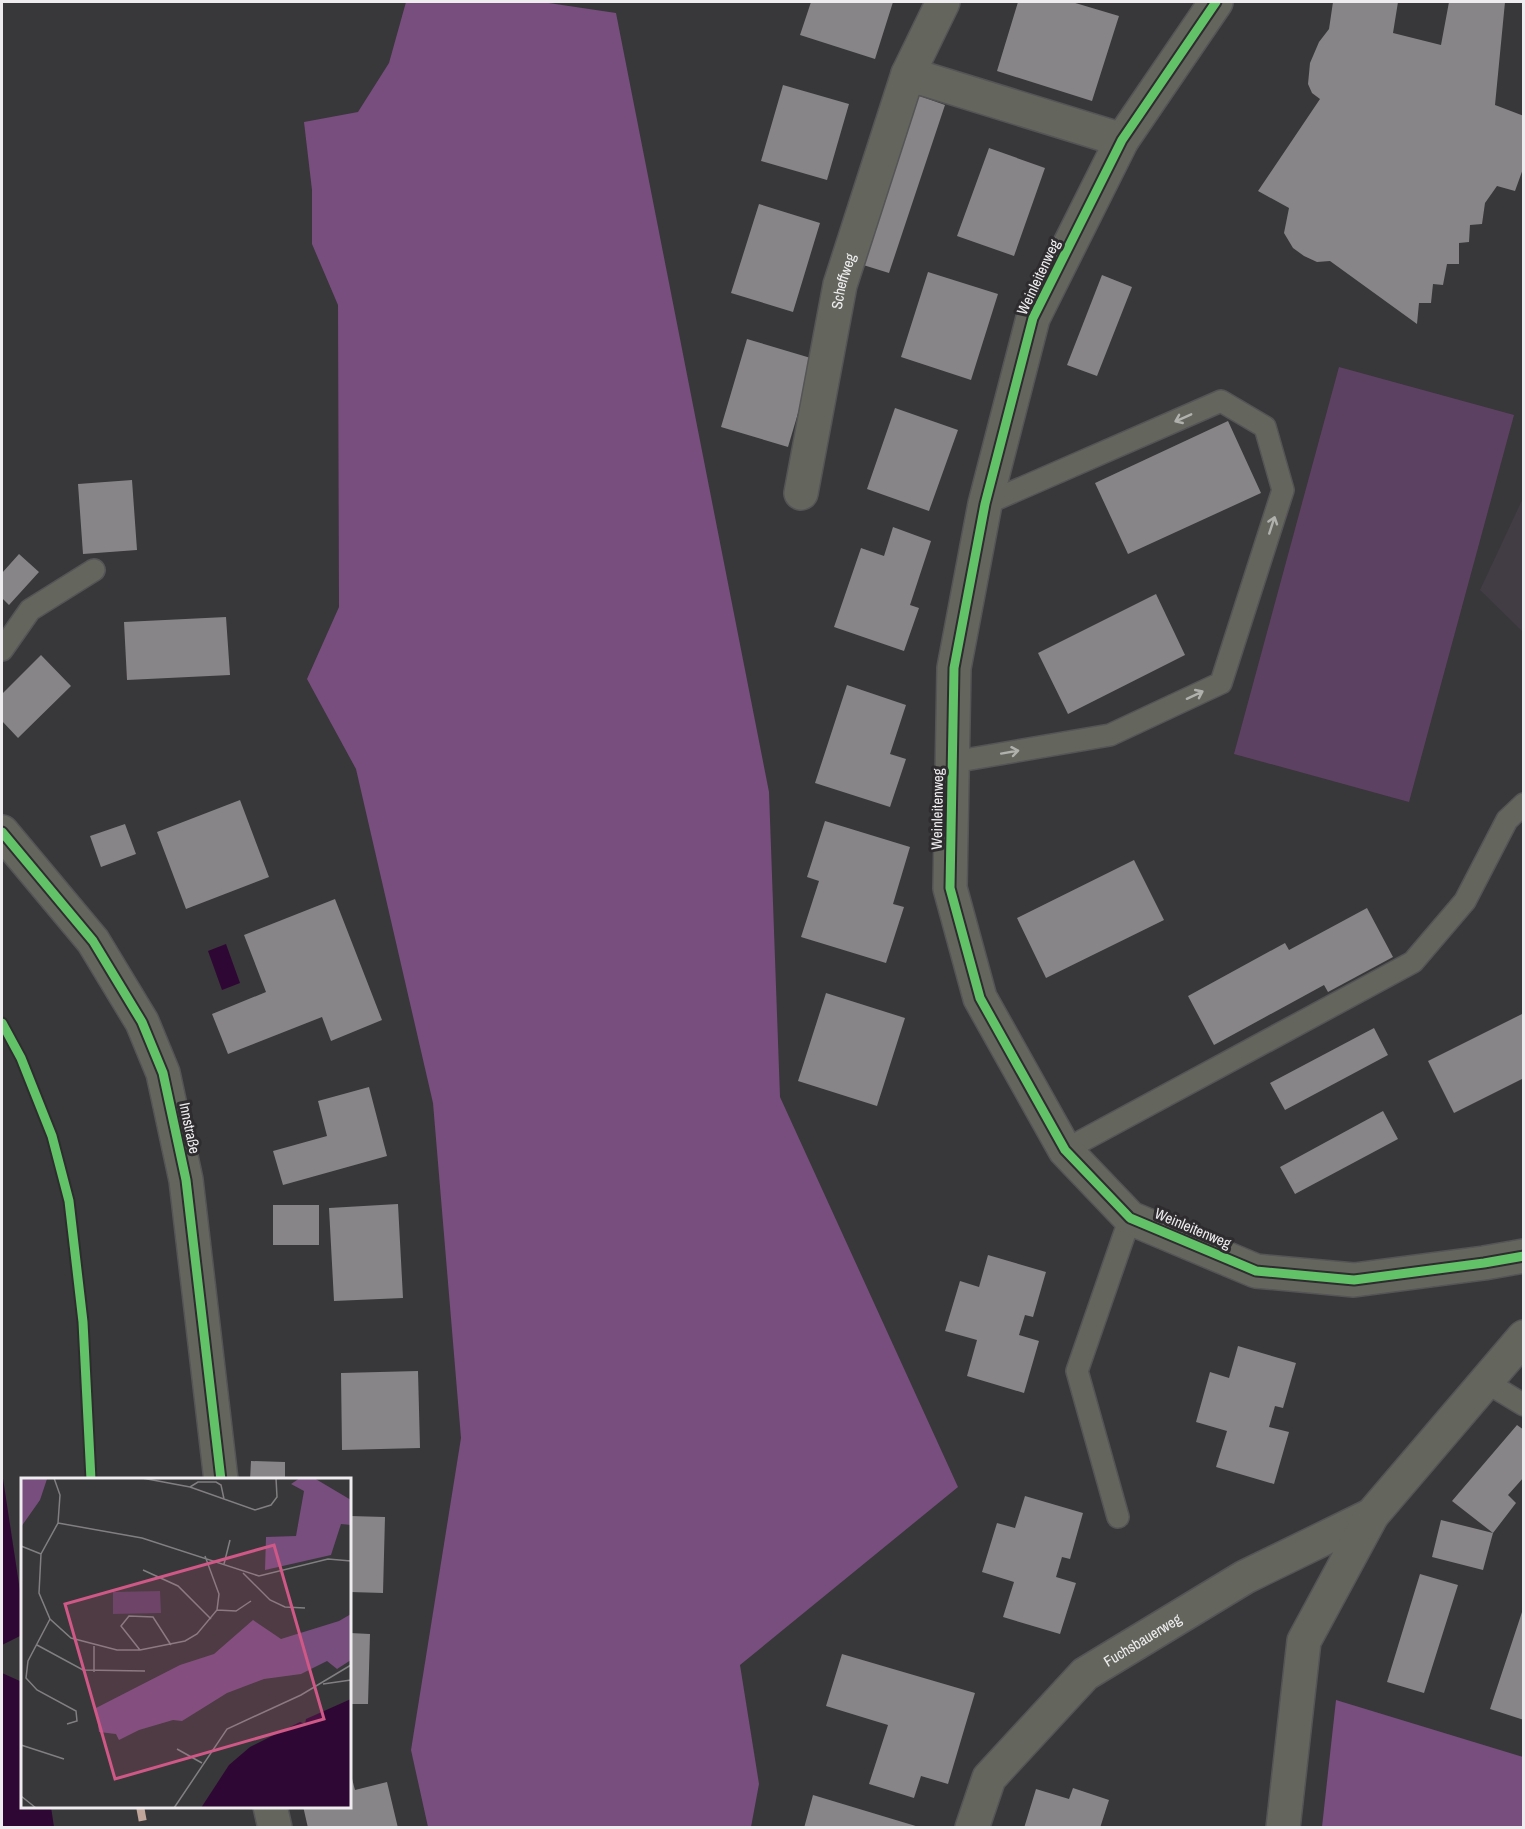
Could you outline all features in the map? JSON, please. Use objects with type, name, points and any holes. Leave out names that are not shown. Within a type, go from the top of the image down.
[{"type":"street","name":"Scheffweg","points":[[801,493],[840,285],[908,74],[944,2]]},
{"type":"street","name":"Weinleitenweg","points":[[1216,2],[1122,140],[1033,318],[985,504],[954,668],[950,888],[980,998],[1065,1150],[1130,1218],[1256,1271],[1354,1280],[1524,1256]]},
{"type":"street","points":[[908,74],[1122,140]]},
{"type":"street","name":"Innstraße","points":[[2,832],[93,941],[142,1022],[163,1074],[186,1180],[221,1478]]},
{"type":"street","name":"Fuchsbauerweg","points":[[1283,1827],[1304,1641],[1372,1515],[1524,1337]]},
{"type":"street","name":"Fuchsbauerweg","points":[[972,1827],[989,1778],[1085,1674],[1245,1577],[1372,1515]]},
{"type":"street","points":[[270,1808],[275,1827]]},
{"type":"lane","points":[[953,762],[1110,735],[1221,683],[1283,490],[1265,427],[1221,401],[985,504]]},
{"type":"lane","points":[[2,650],[30,610],[94,570]]},
{"type":"lane","points":[[1065,1150],[1413,962],[1465,901],[1507,820],[1524,804]]},
{"type":"lane","points":[[1118,1517],[1077,1371],[1130,1218]]},
{"type":"lane","points":[[1486,1382],[1524,1405]]},
{"type":"shaded area","points":[[406,2],[542,2],[616,13],[769,792],[780,1097],[958,1487],[740,1665],[759,1784],[751,1827],[428,1827],[411,1750],[461,1438],[433,1103],[356,769],[307,679],[339,607],[338,305],[312,244],[312,190],[304,122],[358,112],[389,63]]},
{"type":"shaded area","points":[[1339,367],[1514,415],[1409,802],[1234,754]]},
{"type":"shaded area","points":[[1523,498],[1523,632],[1480,590]]},
{"type":"shaded area","points":[[226,944],[240,983],[222,990],[208,951]]},
{"type":"shaded area","points":[[2,1472],[21,1597],[21,1636],[2,1645]]},
{"type":"shaded area","points":[[2,1673],[21,1682],[21,1808],[51,1808],[54,1827],[2,1827]]},
{"type":"shaded area","points":[[1336,1700],[1523,1757],[1523,1827],[1322,1827]]},
{"type":"building","points":[[811,2],[893,2],[875,59],[800,35]]},
{"type":"building","points":[[1018,2],[1072,2],[1119,16],[1092,101],[997,71]]},
{"type":"building","points":[[1333,2],[1398,2],[1393,33],[1441,45],[1449,2],[1505,2],[1495,105],[1524,116],[1524,166],[1515,191],[1497,186],[1485,203],[1482,224],[1470,225],[1469,242],[1459,243],[1459,264],[1447,264],[1443,285],[1433,284],[1431,303],[1419,303],[1417,324],[1330,261],[1317,262],[1293,248],[1284,233],[1289,208],[1258,191],[1320,99],[1312,93],[1308,84],[1310,63],[1319,42],[1329,29]]},
{"type":"building","points":[[783,85],[849,104],[827,180],[761,161]]},
{"type":"building","points":[[917,95],[945,105],[889,273],[860,264]]},
{"type":"building","points":[[989,148],[1045,168],[1014,256],[957,236]]},
{"type":"building","points":[[759,204],[820,223],[793,312],[731,293]]},
{"type":"building","points":[[928,272],[998,294],[971,380],[901,357]]},
{"type":"building","points":[[1102,275],[1132,287],[1097,376],[1067,365]]},
{"type":"building","points":[[747,339],[814,359],[788,447],[721,427]]},
{"type":"building","points":[[895,408],[958,430],[929,511],[867,489]]},
{"type":"building","points":[[1228,421],[1261,493],[1128,554],[1095,483]]},
{"type":"building","points":[[132,480],[137,550],[83,554],[78,484]]},
{"type":"building","points":[[893,527],[931,541],[910,605],[919,608],[904,651],[834,627],[861,548],[884,556]]},
{"type":"building","points":[[19,554],[39,572],[9,605],[2,598],[2,573]]},
{"type":"building","points":[[1156,594],[1185,655],[1068,714],[1038,653]]},
{"type":"building","points":[[226,617],[230,675],[127,680],[124,622]]},
{"type":"building","points":[[41,655],[71,686],[18,738],[2,721],[2,694]]},
{"type":"building","points":[[847,685],[906,705],[890,754],[906,759],[890,807],[815,783]]},
{"type":"building","points":[[240,800],[269,877],[186,909],[157,832]]},
{"type":"building","points":[[825,821],[910,847],[893,904],[904,907],[886,963],[801,937],[819,881],[807,877]]},
{"type":"building","points":[[125,824],[136,854],[101,867],[90,836]]},
{"type":"building","points":[[1134,860],[1164,920],[1046,978],[1017,918]]},
{"type":"building","points":[[335,899],[382,1020],[331,1041],[322,1017],[228,1054],[212,1014],[266,992],[244,935]]},
{"type":"building","points":[[1367,908],[1393,957],[1328,992],[1324,985],[1214,1045],[1188,996],[1285,943],[1289,950]]},
{"type":"building","points":[[826,993],[905,1018],[877,1106],[798,1081]]},
{"type":"building","points":[[1524,1013],[1524,1078],[1454,1113],[1428,1061]]},
{"type":"building","points":[[1374,1028],[1388,1055],[1285,1110],[1270,1083]]},
{"type":"building","points":[[369,1087],[387,1156],[283,1185],[273,1151],[327,1136],[318,1101]]},
{"type":"building","points":[[1383,1111],[1398,1139],[1295,1194],[1280,1167]]},
{"type":"building","points":[[398,1204],[403,1298],[334,1301],[329,1208]]},
{"type":"building","points":[[273,1205],[319,1205],[319,1245],[273,1245]]},
{"type":"building","points":[[988,1255],[1046,1272],[1033,1317],[1025,1315],[1019,1335],[1039,1341],[1024,1393],[967,1376],[977,1340],[945,1331],[960,1281],[979,1287]]},
{"type":"building","points":[[1238,1346],[1296,1363],[1283,1408],[1275,1406],[1269,1427],[1289,1432],[1274,1484],[1216,1467],[1227,1431],[1196,1422],[1210,1372],[1229,1378]]},
{"type":"building","points":[[418,1371],[420,1448],[342,1450],[341,1373]]},
{"type":"building","points":[[1517,1425],[1524,1430],[1524,1477],[1508,1495],[1516,1503],[1493,1533],[1452,1501]]},
{"type":"building","points":[[251,1461],[285,1462],[285,1478],[250,1478]]},
{"type":"building","points":[[1025,1496],[1083,1513],[1070,1559],[1062,1557],[1056,1577],[1076,1583],[1060,1634],[1003,1617],[1014,1582],[982,1572],[997,1523],[1015,1528]]},
{"type":"building","points":[[351,1516],[385,1517],[383,1593],[351,1592]]},
{"type":"building","points":[[1441,1520],[1493,1533],[1483,1570],[1432,1557]]},
{"type":"building","points":[[1420,1574],[1458,1585],[1424,1693],[1387,1682]]},
{"type":"building","points":[[1524,1609],[1524,1720],[1490,1709]]},
{"type":"building","points":[[351,1633],[370,1634],[368,1704],[351,1704]]},
{"type":"building","points":[[842,1654],[975,1693],[948,1784],[921,1776],[914,1798],[869,1784],[888,1725],[826,1706]]},
{"type":"building","points":[[351,1775],[355,1790],[387,1782],[398,1828],[308,1828],[303,1808],[351,1808]]},
{"type":"building","points":[[1073,1788],[1109,1800],[1100,1828],[1024,1828],[1036,1789],[1069,1799]]},
{"type":"building","points":[[813,1795],[919,1827],[804,1828]]},
{"type":"marked path","points":[[140,1808],[144,1828]]},
{"type":"cycle path","points":[[1216,2],[1122,140],[1033,318],[985,504],[954,668],[950,888],[980,998],[1065,1150],[1130,1218],[1256,1271],[1354,1280],[1524,1256]]},
{"type":"cycle path","points":[[2,832],[93,941],[142,1022],[163,1073],[186,1180],[221,1478]]},
{"type":"cycle path","points":[[2,1023],[21,1058],[52,1136],[69,1201],[83,1322],[91,1478]]}]
